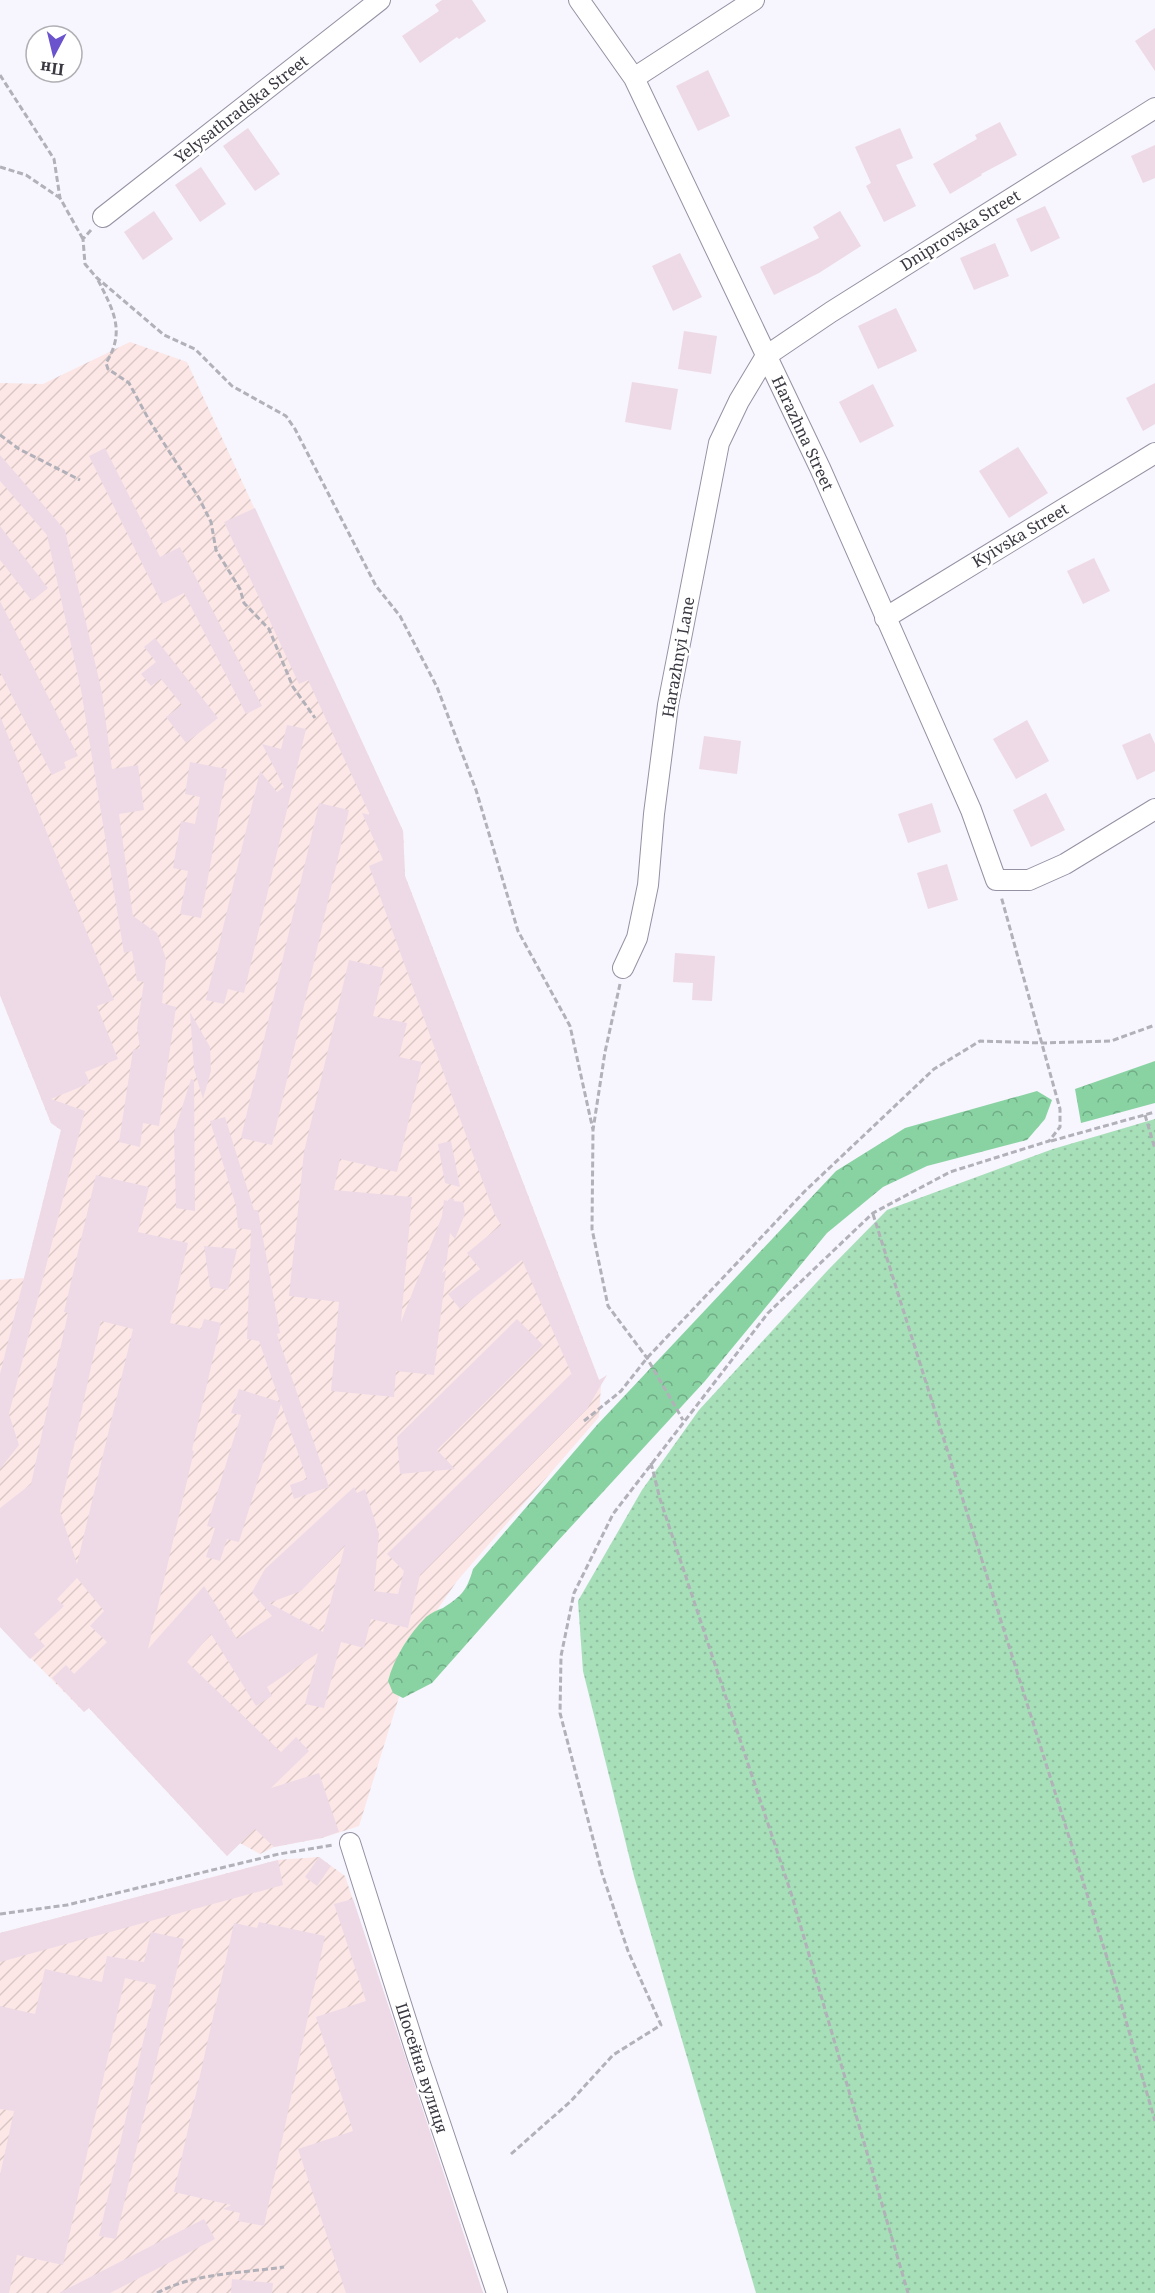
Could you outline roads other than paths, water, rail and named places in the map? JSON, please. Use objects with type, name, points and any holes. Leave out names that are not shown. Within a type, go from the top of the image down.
[{"type":"street","name":"Yelysathradska Street","points":[[103,217],[380,0]]},
{"type":"street","name":"Harazhna Street","points":[[579,0],[634,78],[820,468],[971,810],[996,880],[1029,880],[1065,864],[1155,810]]},
{"type":"street","points":[[634,78],[754,0]]},
{"type":"street","name":"Dniprovska Street","points":[[766,356],[831,312],[1155,108]]},
{"type":"street","name":"Harazhnyi Lane","points":[[623,969],[637,938],[648,885],[654,814],[668,705],[718,443],[766,356]]},
{"type":"street","name":"Kyivska Street","points":[[885,618],[1155,453]]},
{"type":"street","name":"Шосейна вулиця","points":[[350,1842],[418,2058],[497,2293]]}]
